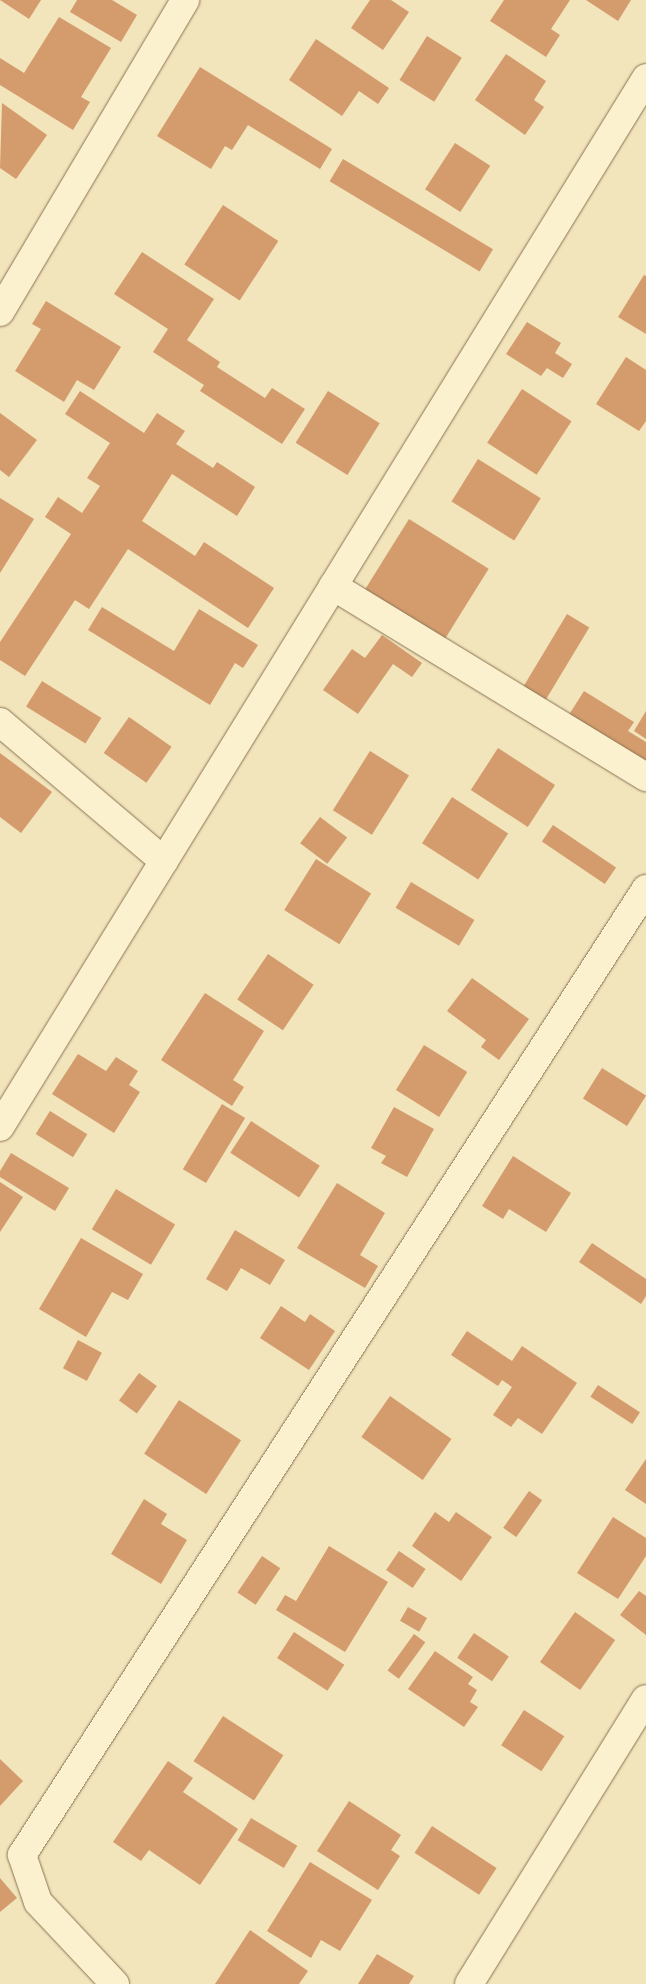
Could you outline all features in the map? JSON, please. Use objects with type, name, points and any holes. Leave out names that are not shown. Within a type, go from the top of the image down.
[{"type":"street","points":[[0,312],[185,0]]},
{"type":"street","points":[[0,1127],[646,78]]},
{"type":"street","points":[[333,586],[646,777]]},
{"type":"street","points":[[0,722],[164,861]]},
{"type":"street","points":[[115,1984],[38,1902],[22,1855],[646,889]]},
{"type":"street","points":[[468,1984],[644,1706]]},
{"type":"building","points":[[0,0],[41,0],[29,19]]},
{"type":"building","points":[[77,0],[112,0],[137,15],[121,42],[70,12]]},
{"type":"building","points":[[370,0],[391,0],[409,12],[383,50],[351,28]]},
{"type":"building","points":[[504,0],[570,0],[551,29],[560,35],[546,57],[490,21]]},
{"type":"building","points":[[586,0],[631,0],[618,21]]},
{"type":"building","points":[[59,17],[111,48],[81,97],[90,102],[73,130],[0,85],[0,58],[24,73]]},
{"type":"building","points":[[427,36],[462,58],[434,102],[399,80]]},
{"type":"building","points":[[316,39],[389,88],[378,104],[359,91],[342,116],[289,80]]},
{"type":"building","points":[[506,54],[546,81],[534,100],[544,107],[525,135],[475,100]]},
{"type":"building","points":[[200,67],[332,149],[320,169],[248,125],[232,150],[225,146],[211,169],[157,136]]},
{"type":"building","points":[[2,103],[47,135],[16,179],[0,168]]},
{"type":"building","points":[[455,143],[490,166],[460,212],[425,189]]},
{"type":"building","points":[[343,159],[493,249],[480,271],[330,181]]},
{"type":"building","points":[[223,205],[278,241],[240,300],[184,265]]},
{"type":"building","points":[[142,252],[214,299],[187,340],[220,362],[217,367],[265,398],[272,388],[305,409],[282,444],[200,391],[204,385],[153,352],[168,329],[114,294]]},
{"type":"building","points":[[644,275],[646,276],[646,334],[618,317]]},
{"type":"building","points":[[46,301],[121,347],[94,390],[77,380],[64,402],[15,371],[41,329],[32,324]]},
{"type":"building","points":[[527,322],[561,343],[555,353],[572,364],[563,378],[547,368],[541,376],[506,354]]},
{"type":"building","points":[[626,357],[646,370],[646,421],[639,431],[596,404]]},
{"type":"building","points":[[522,389],[571,421],[537,475],[487,443]]},
{"type":"building","points":[[80,391],[144,433],[157,413],[185,431],[176,444],[213,468],[217,462],[255,487],[237,516],[172,474],[142,521],[195,556],[204,542],[274,588],[248,628],[128,549],[89,609],[75,600],[25,676],[0,660],[0,642],[71,534],[45,517],[58,497],[82,513],[100,486],[87,478],[110,443],[65,414]]},
{"type":"building","points":[[328,391],[380,423],[347,475],[296,443]]},
{"type":"building","points":[[0,413],[37,440],[9,477],[0,470]]},
{"type":"building","points":[[478,459],[541,498],[514,541],[452,501]]},
{"type":"building","points":[[0,498],[34,519],[0,573]]},
{"type":"building","points":[[409,519],[489,569],[443,642],[363,592]]},
{"type":"building","points":[[102,607],[174,651],[199,609],[258,645],[243,668],[235,663],[210,705],[88,630]]},
{"type":"building","points":[[567,614],[589,627],[545,701],[523,688]]},
{"type":"building","points":[[382,635],[422,663],[412,677],[393,664],[358,714],[323,690],[352,649],[365,658]]},
{"type":"building","points":[[42,681],[101,718],[85,744],[26,706]]},
{"type":"building","points":[[584,691],[634,722],[628,731],[646,742],[646,770],[565,721]]},
{"type":"building","points":[[646,711],[646,739],[634,731]]},
{"type":"building","points":[[129,717],[172,747],[146,783],[104,753]]},
{"type":"building","points":[[498,748],[555,785],[528,827],[471,790]]},
{"type":"building","points":[[370,751],[409,775],[372,835],[333,810]]},
{"type":"building","points":[[0,753],[52,792],[21,833],[0,817]]},
{"type":"building","points":[[452,797],[508,833],[478,880],[422,843]]},
{"type":"building","points":[[320,817],[347,837],[327,864],[300,843]]},
{"type":"building","points":[[553,825],[616,867],[605,884],[542,842]]},
{"type":"building","points":[[316,859],[371,893],[339,944],[284,910]]},
{"type":"building","points":[[411,882],[474,920],[459,946],[396,908]]},
{"type":"building","points":[[268,954],[314,985],[283,1030],[237,1000]]},
{"type":"building","points":[[472,978],[529,1019],[499,1060],[481,1047],[486,1040],[447,1011]]},
{"type":"building","points":[[205,993],[264,1031],[233,1080],[244,1087],[232,1106],[161,1060]]},
{"type":"building","points":[[424,1045],[467,1072],[439,1117],[396,1090]]},
{"type":"building","points":[[78,1054],[106,1071],[116,1057],[138,1071],[129,1085],[140,1092],[114,1133],[52,1094]]},
{"type":"building","points":[[602,1068],[646,1095],[627,1126],[583,1099]]},
{"type":"building","points":[[222,1104],[245,1118],[206,1183],[183,1169]]},
{"type":"building","points":[[394,1107],[434,1129],[407,1177],[381,1163],[386,1156],[371,1148]]},
{"type":"building","points":[[50,1111],[87,1134],[73,1157],[36,1134]]},
{"type":"building","points":[[251,1121],[320,1166],[299,1198],[230,1153]]},
{"type":"building","points":[[11,1153],[69,1188],[55,1211],[0,1177],[0,1171]]},
{"type":"building","points":[[513,1156],[571,1193],[546,1232],[509,1209],[503,1219],[482,1206]]},
{"type":"building","points":[[0,1182],[23,1197],[0,1232]]},
{"type":"building","points":[[337,1183],[385,1213],[360,1255],[378,1266],[365,1288],[297,1248]]},
{"type":"building","points":[[116,1189],[175,1225],[151,1265],[92,1229]]},
{"type":"building","points":[[235,1230],[285,1260],[270,1285],[241,1268],[227,1291],[206,1279]]},
{"type":"building","points":[[81,1238],[143,1274],[128,1300],[112,1292],[86,1337],[39,1309]]},
{"type":"building","points":[[592,1243],[646,1279],[646,1296],[641,1304],[579,1262]]},
{"type":"building","points":[[281,1306],[305,1322],[310,1314],[335,1331],[309,1370],[260,1338]]},
{"type":"building","points":[[467,1331],[512,1361],[522,1346],[577,1383],[542,1434],[518,1418],[511,1427],[493,1415],[512,1387],[502,1380],[498,1386],[451,1355]]},
{"type":"building","points":[[78,1340],[102,1353],[87,1381],[63,1368]]},
{"type":"building","points":[[139,1373],[157,1386],[137,1413],[119,1401]]},
{"type":"building","points":[[598,1385],[640,1412],[632,1424],[590,1397]]},
{"type":"building","points":[[390,1396],[451,1439],[423,1480],[361,1437]]},
{"type":"building","points":[[179,1400],[241,1440],[206,1494],[144,1454]]},
{"type":"building","points":[[646,1459],[646,1504],[625,1490]]},
{"type":"building","points":[[529,1491],[542,1500],[516,1537],[503,1528]]},
{"type":"building","points":[[144,1499],[167,1514],[161,1524],[187,1540],[161,1584],[111,1554]]},
{"type":"building","points":[[435,1512],[449,1522],[456,1512],[492,1537],[461,1581],[412,1546]]},
{"type":"building","points":[[613,1517],[646,1538],[646,1556],[618,1599],[577,1573]]},
{"type":"building","points":[[329,1546],[388,1582],[345,1652],[276,1610],[285,1595],[296,1601]]},
{"type":"building","points":[[399,1551],[426,1569],[413,1588],[386,1570]]},
{"type":"building","points":[[262,1556],[280,1568],[256,1605],[237,1592]]},
{"type":"building","points":[[639,1591],[646,1596],[646,1635],[620,1615]]},
{"type":"building","points":[[408,1607],[427,1618],[419,1632],[400,1621]]},
{"type":"building","points":[[575,1612],[615,1640],[580,1690],[540,1662]]},
{"type":"building","points":[[294,1632],[344,1665],[327,1691],[277,1658]]},
{"type":"building","points":[[474,1633],[509,1656],[492,1681],[457,1658]]},
{"type":"building","points":[[414,1634],[425,1642],[399,1679],[388,1670]]},
{"type":"building","points":[[435,1651],[473,1677],[468,1684],[477,1690],[470,1702],[478,1707],[464,1727],[408,1689]]},
{"type":"building","points":[[524,1710],[564,1736],[541,1771],[501,1745]]},
{"type":"building","points":[[223,1716],[283,1755],[254,1801],[194,1761]]},
{"type":"building","points":[[0,1759],[23,1781],[0,1806]]},
{"type":"building","points":[[168,1761],[193,1778],[183,1792],[238,1829],[200,1885],[149,1850],[141,1861],[113,1842]]},
{"type":"building","points":[[349,1801],[401,1835],[391,1850],[400,1856],[378,1890],[317,1851]]},
{"type":"building","points":[[251,1818],[297,1846],[284,1868],[238,1840]]},
{"type":"building","points":[[432,1826],[497,1868],[479,1895],[415,1853]]},
{"type":"building","points":[[310,1862],[372,1900],[340,1951],[321,1940],[311,1958],[267,1931]]},
{"type":"building","points":[[0,1878],[17,1898],[0,1912]]},
{"type":"building","points":[[250,1930],[308,1971],[299,1984],[215,1984]]},
{"type":"building","points":[[377,1954],[414,1976],[409,1984],[358,1984]]}]
